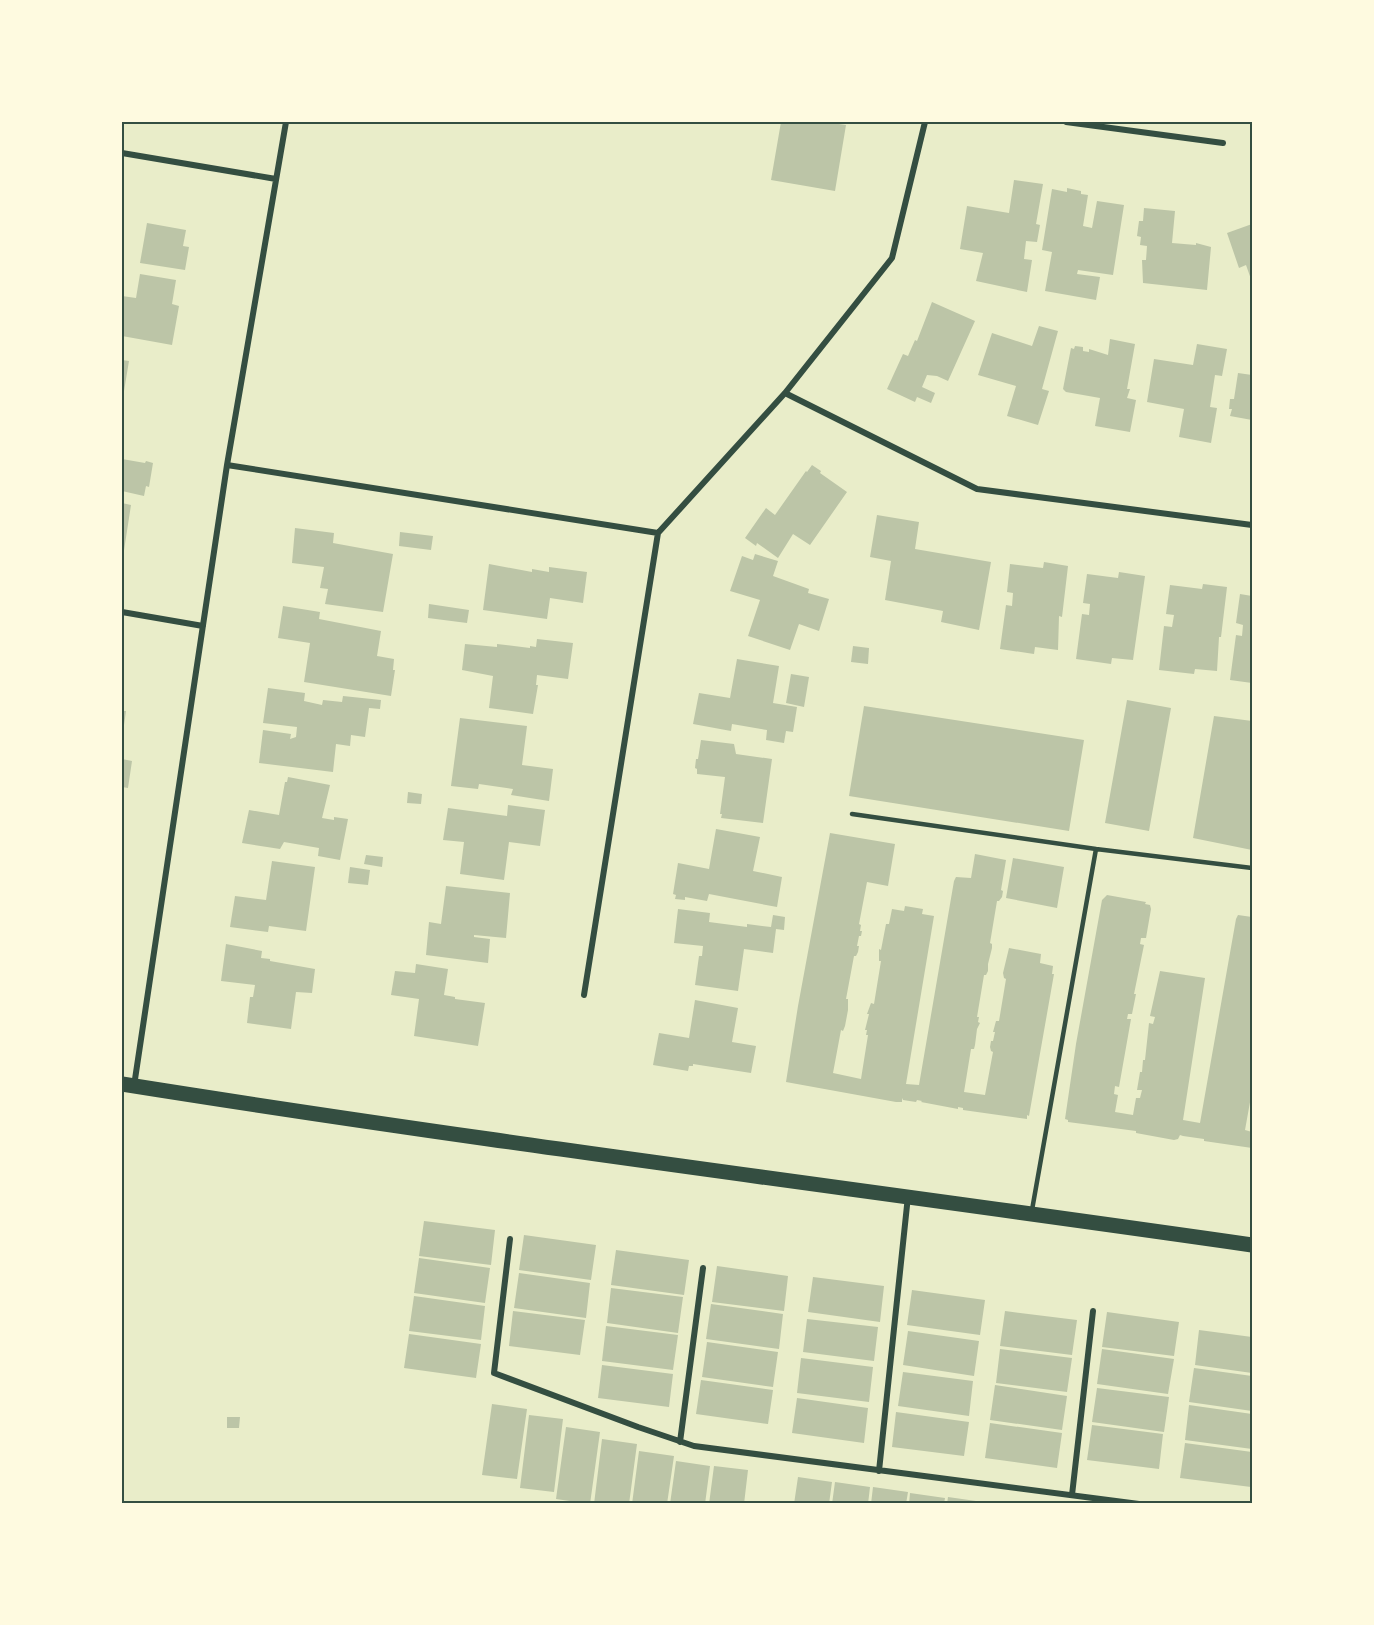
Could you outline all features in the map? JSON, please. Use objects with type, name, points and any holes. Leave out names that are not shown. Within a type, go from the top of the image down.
[{"type":"main road","points":[[128,1085],[412,1130],[908,1196],[1252,1245]]},
{"type":"street","points":[[128,1085],[227,465],[286,122]]},
{"type":"street","points":[[584,995],[658,533],[785,393],[892,258],[925,122]]},
{"type":"street","points":[[1066,122],[1223,143]]},
{"type":"street","points":[[122,153],[276,179]]},
{"type":"street","points":[[785,393],[977,489],[1252,525]]},
{"type":"street","points":[[227,465],[658,533]]},
{"type":"street","points":[[122,612],[203,626]]},
{"type":"street","points":[[879,1471],[908,1196]]},
{"type":"street","points":[[510,1239],[494,1373],[694,1446],[1139,1503]]},
{"type":"street","points":[[680,1442],[703,1268]]},
{"type":"street","points":[[1072,1495],[1093,1311]]},
{"type":"lane","points":[[852,814],[1096,849],[1252,868]]},
{"type":"lane","points":[[1032,1213],[1096,849]]},
{"type":"building","points":[[781,122],[825,122],[846,125],[835,191],[771,180]]},
{"type":"building","points":[[1014,180],[1043,184],[1036,224],[1040,225],[1037,242],[1026,241],[1024,259],[1032,260],[1027,292],[976,281],[983,253],[960,249],[967,206],[1009,213]]},
{"type":"building","points":[[1067,188],[1088,195],[1083,226],[1092,228],[1097,201],[1124,205],[1113,275],[1078,270],[1077,274],[1100,277],[1096,300],[1045,291],[1052,252],[1042,250],[1052,189],[1067,192]]},
{"type":"building","points":[[1144,208],[1175,211],[1172,243],[1196,245],[1196,243],[1211,247],[1207,290],[1143,283],[1142,260],[1146,260],[1147,246],[1140,245],[1141,237],[1137,236],[1139,221],[1143,221]]},
{"type":"building","points":[[147,223],[186,230],[183,246],[189,247],[185,270],[140,263]]},
{"type":"building","points":[[1252,224],[1252,282],[1246,265],[1239,268],[1227,233]]},
{"type":"building","points":[[140,274],[176,280],[172,304],[179,306],[172,345],[122,336],[122,296],[136,298]]},
{"type":"building","points":[[932,302],[975,321],[948,381],[927,375],[922,387],[935,393],[931,403],[917,397],[915,402],[887,389],[903,354],[908,356],[915,340],[917,341]]},
{"type":"building","points":[[1039,326],[1058,331],[1042,389],[1049,391],[1038,425],[1007,416],[1016,386],[978,375],[992,333],[1032,346]]},
{"type":"building","points":[[1110,339],[1135,344],[1127,389],[1130,389],[1127,398],[1136,400],[1130,432],[1095,426],[1100,398],[1066,392],[1063,389],[1071,348],[1083,347],[1083,351],[1089,352],[1089,349],[1108,355]]},
{"type":"building","points":[[1197,344],[1227,349],[1222,376],[1215,375],[1210,407],[1217,408],[1211,443],[1179,437],[1184,409],[1147,402],[1154,359],[1193,365]]},
{"type":"building","points":[[122,360],[129,361],[123,397],[122,397]]},
{"type":"building","points":[[1238,373],[1252,375],[1252,420],[1230,416],[1232,409],[1229,409],[1230,399],[1234,399]]},
{"type":"building","points":[[122,459],[153,463],[149,487],[146,486],[144,496],[122,491]]},
{"type":"building","points":[[812,465],[847,492],[810,545],[793,534],[778,558],[757,543],[756,546],[745,538],[766,508],[775,515]]},
{"type":"building","points":[[122,503],[131,505],[123,557],[122,557]]},
{"type":"building","points":[[877,515],[919,522],[915,549],[991,562],[979,630],[941,622],[943,611],[885,600],[891,561],[870,557]]},
{"type":"building","points":[[295,528],[334,533],[333,543],[393,554],[383,612],[325,604],[328,589],[320,588],[324,567],[292,563]]},
{"type":"building","points":[[400,532],[433,536],[431,550],[399,546]]},
{"type":"building","points":[[755,554],[778,561],[773,576],[809,589],[808,593],[829,599],[819,631],[799,624],[790,650],[748,636],[760,600],[730,591],[742,556],[753,560]]},
{"type":"building","points":[[1044,562],[1068,566],[1062,617],[1059,616],[1058,650],[1035,647],[1034,654],[1000,649],[1006,605],[1012,606],[1013,593],[1007,592],[1010,564],[1043,568]]},
{"type":"building","points":[[489,564],[532,572],[532,569],[549,572],[549,567],[587,572],[583,603],[550,598],[547,619],[483,610]]},
{"type":"building","points":[[1119,572],[1145,576],[1133,660],[1112,658],[1111,664],[1076,659],[1082,614],[1089,615],[1090,604],[1083,603],[1087,574],[1118,578]]},
{"type":"building","points":[[1203,584],[1227,587],[1221,637],[1219,637],[1217,671],[1195,669],[1194,674],[1159,670],[1164,626],[1172,627],[1174,615],[1166,614],[1170,585],[1202,589]]},
{"type":"building","points":[[1240,594],[1252,596],[1252,683],[1230,680],[1236,635],[1242,636],[1243,625],[1236,623]]},
{"type":"building","points":[[429,604],[469,610],[467,623],[428,618]]},
{"type":"building","points":[[283,606],[320,612],[319,619],[381,631],[377,656],[394,659],[393,670],[395,670],[391,696],[304,682],[310,643],[278,638]]},
{"type":"building","points":[[537,639],[573,643],[568,679],[537,675],[536,685],[538,685],[533,714],[489,708],[493,676],[462,670],[465,644],[497,647],[497,644],[530,648],[530,646],[536,647]]},
{"type":"building","points":[[853,646],[869,648],[868,664],[851,662]]},
{"type":"building","points":[[737,659],[779,666],[773,703],[797,707],[793,732],[786,731],[784,743],[766,740],[767,730],[732,724],[731,731],[693,724],[699,693],[730,698]]},
{"type":"building","points":[[791,674],[809,677],[804,707],[786,703]]},
{"type":"building","points":[[268,688],[305,693],[304,701],[322,705],[323,700],[342,702],[343,696],[381,700],[380,709],[369,708],[365,737],[351,735],[350,746],[336,744],[333,772],[259,763],[263,730],[291,734],[290,739],[296,737],[297,727],[263,723]]},
{"type":"building","points":[[1127,700],[1171,708],[1149,831],[1105,823]]},
{"type":"building","points":[[864,706],[1084,740],[1069,831],[849,796]]},
{"type":"building","points":[[122,711],[126,711],[123,732],[122,732]]},
{"type":"building","points":[[1214,716],[1252,721],[1252,850],[1193,838]]},
{"type":"building","points":[[460,718],[527,726],[522,765],[553,769],[549,801],[511,795],[513,789],[479,784],[478,789],[451,786]]},
{"type":"building","points":[[701,740],[734,744],[736,754],[772,759],[763,823],[721,818],[725,777],[697,774],[696,759],[698,759]]},
{"type":"building","points":[[122,759],[132,761],[128,788],[122,787]]},
{"type":"building","points":[[288,777],[330,785],[322,818],[348,819],[340,860],[318,856],[319,848],[284,842],[280,849],[242,843],[249,810],[279,815]]},
{"type":"building","points":[[408,792],[422,794],[421,804],[407,803]]},
{"type":"building","points":[[508,805],[545,810],[540,846],[509,842],[504,880],[460,874],[464,842],[443,840],[448,808],[507,816]]},
{"type":"building","points":[[716,829],[760,837],[753,871],[782,877],[777,907],[709,894],[707,901],[685,897],[685,900],[675,899],[676,895],[673,894],[678,863],[709,869]]},
{"type":"building","points":[[830,833],[895,844],[888,886],[867,882],[859,924],[861,925],[860,931],[862,931],[857,946],[859,946],[858,952],[854,956],[846,999],[848,999],[848,1010],[845,1026],[843,1031],[841,1030],[833,1073],[861,1079],[868,1035],[865,1030],[869,1014],[867,1014],[871,1003],[874,1004],[881,961],[879,961],[879,949],[881,950],[886,924],[889,924],[892,909],[904,911],[905,906],[923,909],[922,914],[934,916],[906,1084],[919,1085],[954,881],[956,877],[971,878],[975,854],[1006,860],[1002,897],[997,901],[990,943],[992,948],[988,971],[984,975],[977,1017],[980,1023],[974,1049],[971,1049],[964,1092],[985,1095],[993,1052],[990,1047],[996,1021],[999,1021],[1006,979],[1003,973],[1009,948],[1041,954],[1040,963],[1053,966],[1052,974],[1054,974],[1027,1119],[963,1110],[963,1108],[958,1107],[958,1109],[917,1100],[916,1102],[903,1100],[902,1098],[902,1102],[896,1102],[786,1082]]},
{"type":"building","points":[[366,855],[383,857],[382,867],[364,864]]},
{"type":"building","points":[[1013,858],[1064,867],[1057,908],[1006,898]]},
{"type":"building","points":[[272,861],[315,867],[306,931],[269,926],[268,932],[230,927],[235,896],[266,900]]},
{"type":"building","points":[[350,867],[370,870],[368,885],[348,883]]},
{"type":"building","points":[[446,886],[510,893],[506,938],[474,935],[474,937],[490,939],[488,963],[426,955],[429,922],[441,924]]},
{"type":"building","points":[[1107,895],[1146,902],[1145,904],[1150,905],[1151,909],[1146,938],[1141,938],[1140,944],[1144,945],[1134,994],[1136,994],[1132,1014],[1128,1014],[1127,1019],[1131,1019],[1119,1087],[1115,1086],[1114,1094],[1118,1095],[1115,1112],[1133,1115],[1136,1098],[1140,1098],[1142,1090],[1137,1090],[1143,1060],[1145,1060],[1149,1023],[1153,1024],[1155,1017],[1150,1016],[1160,971],[1205,978],[1183,1120],[1200,1123],[1236,919],[1238,915],[1252,917],[1252,1091],[1245,1130],[1252,1132],[1252,1148],[1180,1135],[1174,1140],[1136,1133],[1136,1131],[1068,1122],[1065,1119],[1102,900]]},
{"type":"building","points":[[678,909],[710,913],[709,922],[747,927],[747,924],[771,927],[773,915],[785,917],[784,930],[776,929],[773,953],[744,949],[738,991],[695,985],[699,956],[702,956],[703,946],[674,943]]},
{"type":"building","points":[[226,944],[262,951],[261,958],[270,959],[270,961],[315,969],[312,993],[296,992],[291,1029],[247,1023],[250,997],[253,997],[255,985],[221,981]]},
{"type":"building","points":[[416,964],[448,969],[444,995],[455,997],[455,999],[485,1003],[478,1046],[414,1036],[419,999],[391,995],[395,971],[415,973]]},
{"type":"building","points":[[695,1000],[738,1008],[732,1042],[756,1046],[751,1073],[693,1064],[689,1066],[688,1071],[653,1065],[659,1033],[689,1038]]},
{"type":"building","points":[[424,1221],[495,1230],[491,1265],[419,1256]]},
{"type":"building","points":[[524,1235],[596,1245],[591,1280],[519,1270]]},
{"type":"building","points":[[616,1250],[689,1260],[684,1295],[611,1285]]},
{"type":"building","points":[[419,1258],[490,1268],[485,1303],[414,1293]]},
{"type":"building","points":[[717,1266],[788,1276],[784,1311],[712,1302]]},
{"type":"building","points":[[519,1273],[590,1283],[586,1318],[514,1308]]},
{"type":"building","points":[[813,1277],[884,1286],[880,1322],[808,1312]]},
{"type":"building","points":[[611,1288],[683,1297],[678,1333],[607,1323]]},
{"type":"building","points":[[912,1290],[985,1300],[980,1335],[907,1325]]},
{"type":"building","points":[[414,1296],[485,1306],[481,1340],[409,1331]]},
{"type":"building","points":[[711,1304],[783,1314],[779,1349],[706,1339]]},
{"type":"building","points":[[513,1311],[585,1320],[580,1355],[509,1346]]},
{"type":"building","points":[[1005,1311],[1077,1320],[1072,1355],[1000,1346]]},
{"type":"building","points":[[1107,1312],[1179,1322],[1174,1356],[1102,1347]]},
{"type":"building","points":[[807,1319],[878,1327],[874,1361],[803,1352]]},
{"type":"building","points":[[606,1326],[678,1335],[673,1370],[602,1361]]},
{"type":"building","points":[[1199,1330],[1252,1337],[1252,1373],[1195,1365]]},
{"type":"building","points":[[908,1331],[979,1341],[974,1376],[903,1365]]},
{"type":"building","points":[[409,1334],[481,1344],[476,1378],[404,1368]]},
{"type":"building","points":[[707,1342],[778,1352],[773,1387],[702,1377]]},
{"type":"building","points":[[1000,1349],[1072,1358],[1067,1392],[996,1383]]},
{"type":"building","points":[[1102,1349],[1174,1359],[1168,1394],[1097,1384]]},
{"type":"building","points":[[801,1358],[873,1367],[869,1402],[797,1393]]},
{"type":"building","points":[[602,1365],[673,1374],[669,1407],[598,1398]]},
{"type":"building","points":[[1194,1368],[1252,1376],[1252,1411],[1189,1402]]},
{"type":"building","points":[[903,1372],[973,1381],[969,1416],[898,1406]]},
{"type":"building","points":[[701,1380],[773,1390],[768,1424],[696,1414]]},
{"type":"building","points":[[995,1385],[1067,1396],[1062,1430],[990,1420]]},
{"type":"building","points":[[1097,1388],[1169,1397],[1164,1432],[1092,1422]]},
{"type":"building","points":[[797,1398],[868,1408],[864,1443],[792,1433]]},
{"type":"building","points":[[492,1404],[527,1409],[517,1479],[482,1475]]},
{"type":"building","points":[[1189,1405],[1252,1414],[1252,1449],[1185,1440]]},
{"type":"building","points":[[896,1412],[969,1422],[964,1456],[892,1447]]},
{"type":"building","points":[[529,1415],[563,1419],[554,1492],[520,1488]]},
{"type":"building","points":[[227,1417],[240,1417],[239,1428],[227,1428]]},
{"type":"building","points":[[990,1423],[1062,1433],[1057,1468],[985,1458]]},
{"type":"building","points":[[1092,1425],[1163,1434],[1159,1469],[1087,1460]]},
{"type":"building","points":[[566,1427],[600,1432],[590,1504],[556,1499]]},
{"type":"building","points":[[602,1439],[637,1444],[629,1504],[594,1504]]},
{"type":"building","points":[[1185,1443],[1252,1452],[1251,1487],[1180,1478]]},
{"type":"building","points":[[639,1451],[674,1456],[667,1504],[632,1504]]},
{"type":"building","points":[[676,1461],[710,1466],[705,1504],[670,1504]]},
{"type":"building","points":[[714,1466],[748,1470],[744,1504],[709,1504]]},
{"type":"building","points":[[798,1477],[832,1482],[829,1504],[794,1504]]},
{"type":"building","points":[[835,1482],[870,1487],[868,1504],[832,1504]]},
{"type":"building","points":[[873,1487],[908,1492],[906,1504],[871,1504]]},
{"type":"building","points":[[910,1493],[945,1498],[944,1504],[909,1504]]},
{"type":"building","points":[[948,1497],[983,1502],[983,1504],[947,1504]]}]
